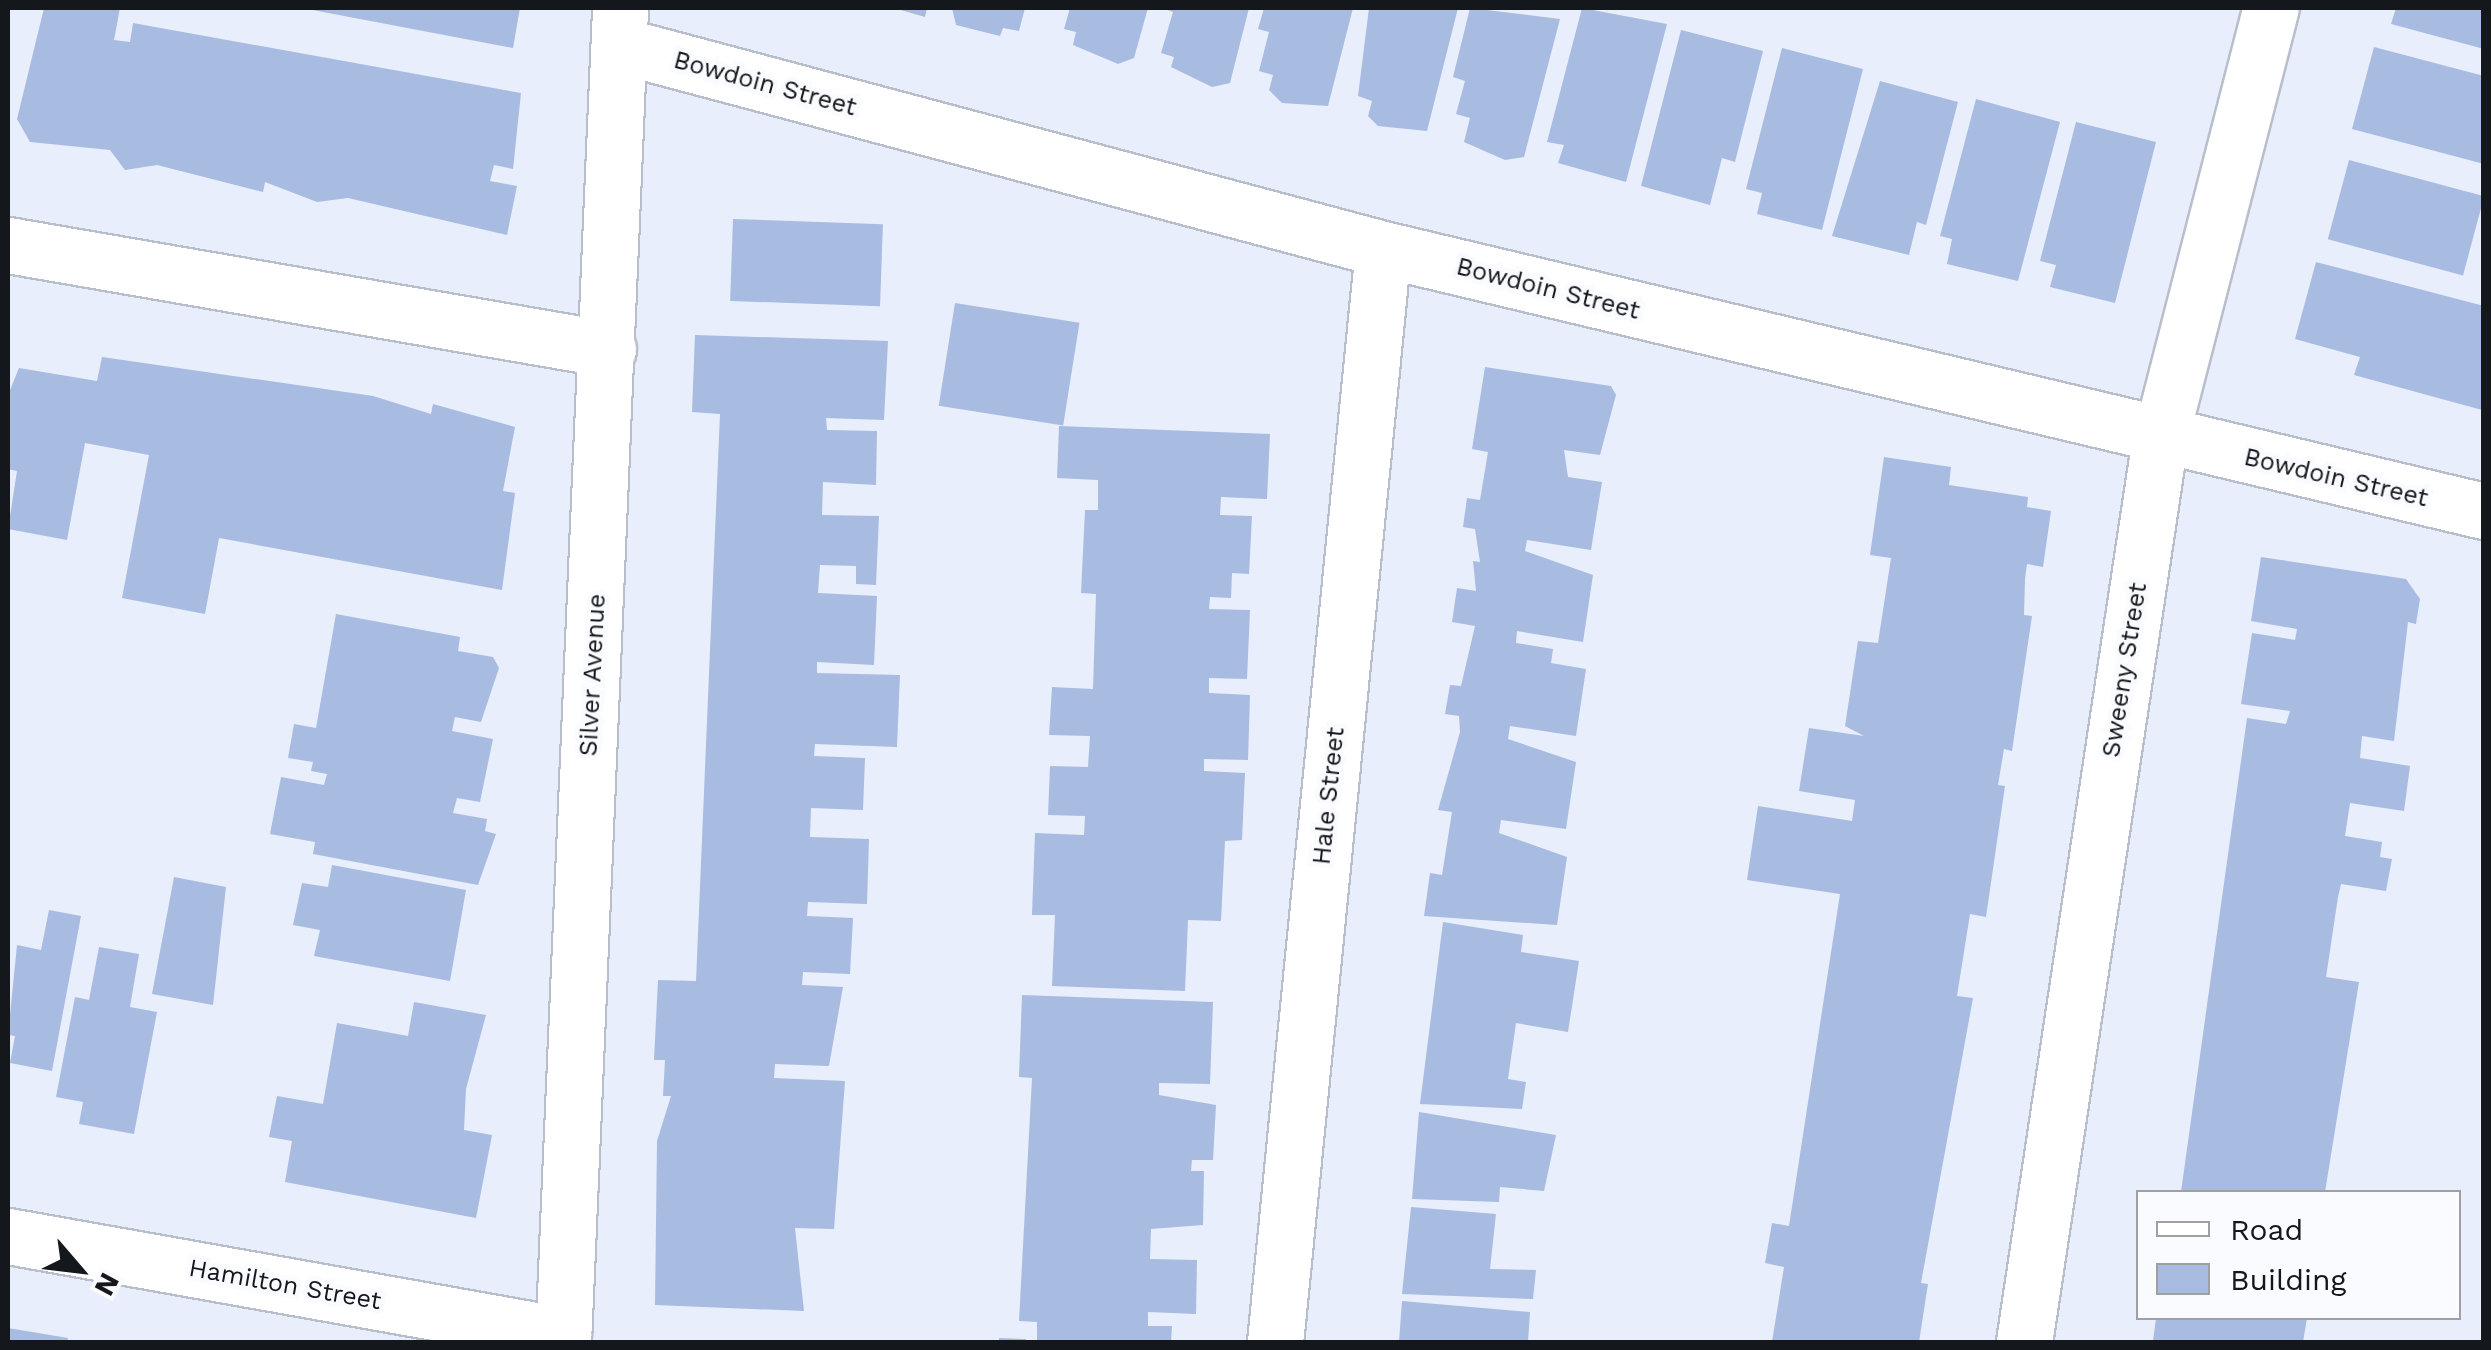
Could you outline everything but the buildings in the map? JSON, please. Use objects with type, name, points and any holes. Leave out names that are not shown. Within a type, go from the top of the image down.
[{"type":"street","name":"Sweeny Street","points":[[2024,1342],[2160,438],[2271,8]]},
{"type":"street","name":"Bowdoin Street","points":[[620,26],[1383,249],[2160,438],[2484,511]]},
{"type":"street","name":"Silver Avenue","points":[[563,1339],[620,26]]},
{"type":"street","points":[[8,246],[608,348]]},
{"type":"street","name":"Hale Street","points":[[1275,1342],[1383,249]]},
{"type":"street","name":"Hamilton Street","points":[[8,1236],[563,1339]]}]
